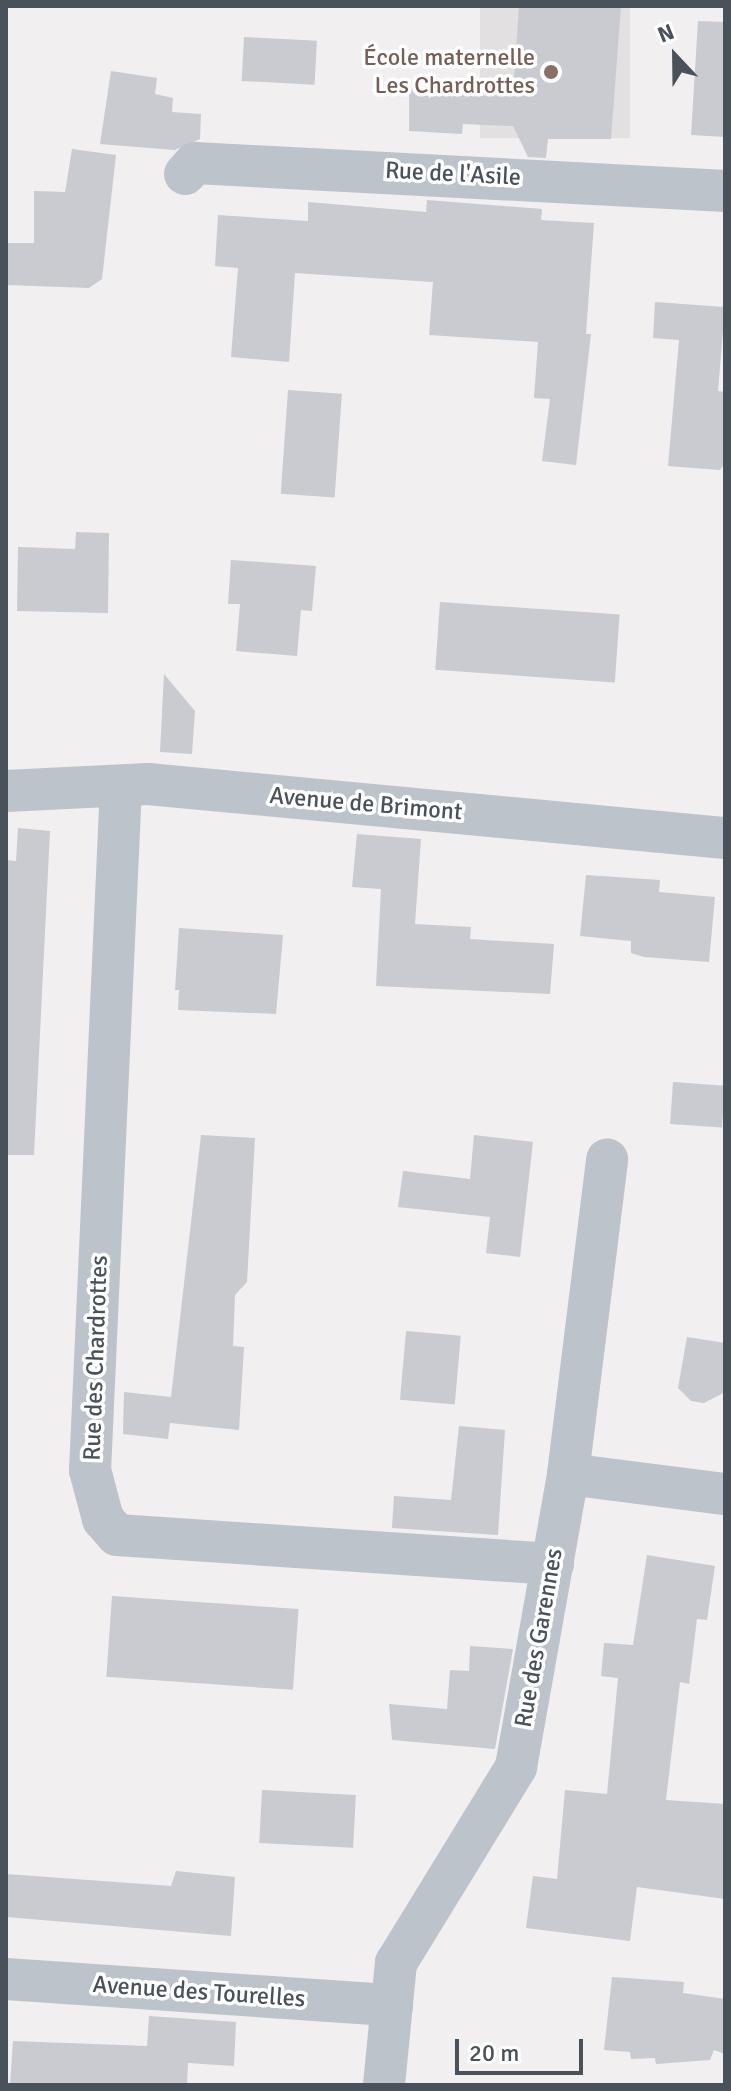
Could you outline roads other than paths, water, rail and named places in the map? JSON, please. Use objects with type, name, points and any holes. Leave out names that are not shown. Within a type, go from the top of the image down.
[{"type":"street","name":"Rue de l'Asile","points":[[185,174],[195,163],[725,191]]},
{"type":"street","name":"Avenue de Brimont","points":[[6,791],[148,784],[725,838]]},
{"type":"street","name":"Rue des Chardrottes","points":[[121,786],[90,1470],[103,1519],[117,1535],[553,1564]]},
{"type":"street","name":"Rue des Garennes","points":[[384,2085],[396,1963],[516,1767],[568,1474],[607,1159]]},
{"type":"street","points":[[568,1474],[725,1494]]},
{"type":"street","name":"Avenue des Tourelles","points":[[6,1979],[392,2005]]},
{"type":"place","name":"École maternelle Les Chardrottes","points":[[551,72]]}]
